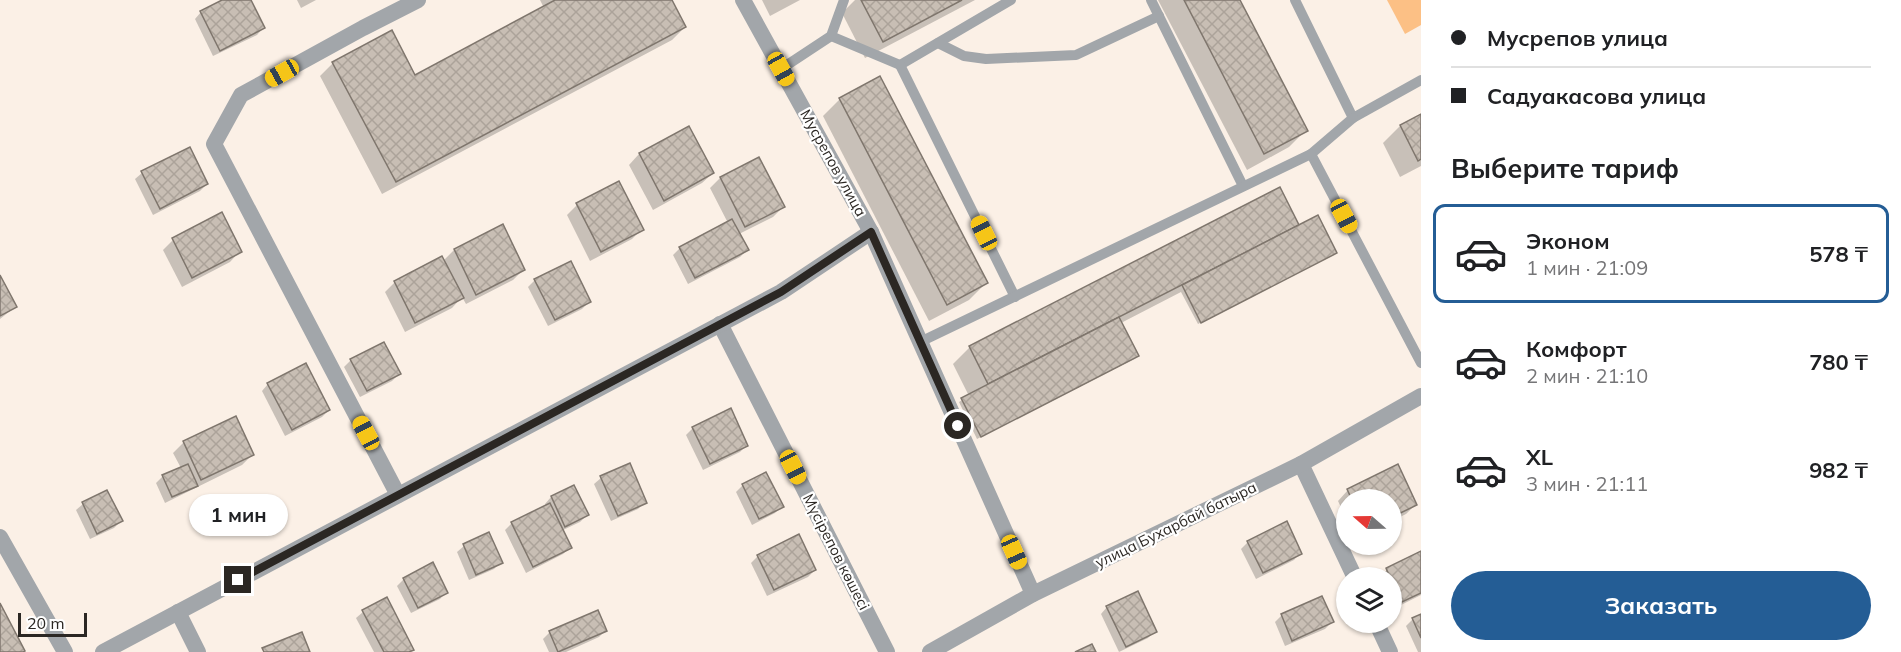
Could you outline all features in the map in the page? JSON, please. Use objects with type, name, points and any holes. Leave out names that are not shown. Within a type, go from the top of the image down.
[{"type":"street","points":[[398,495],[214,144],[241,95],[418,0]]},
{"type":"street","name":"Мусрепов улица","points":[[743,0],[871,232],[1033,594]]},
{"type":"street","points":[[104,652],[781,292],[871,232]]},
{"type":"street","name":"Мүсірепов көшесі","points":[[720,324],[887,652]]},
{"type":"street","name":"улица Бухарбай батыра","points":[[930,652],[1033,594],[1301,464],[1421,396]]},
{"type":"street","points":[[1301,464],[1350,567]]},
{"type":"street","points":[[0,537],[65,652]]},
{"type":"street","points":[[178,612],[198,652]]},
{"type":"street","points":[[1381,633],[1390,652]]},
{"type":"lane","points":[[781,69],[831,36],[844,0]]},
{"type":"lane","points":[[900,65],[1011,0]]},
{"type":"lane","points":[[1151,0],[1243,186]]},
{"type":"lane","points":[[1295,0],[1353,118]]},
{"type":"lane","points":[[938,42],[964,56],[986,59],[1076,55],[1159,16]]},
{"type":"lane","points":[[831,36],[900,65],[1015,297]]},
{"type":"lane","points":[[920,342],[1311,154],[1353,118],[1421,80]]},
{"type":"lane","points":[[1311,154],[1421,363]]},
{"type":"shaded area","points":[[1387,0],[1421,0],[1421,25],[1405,34]]},
{"type":"building","points":[[222,0],[251,0],[265,28],[220,51],[200,11]]},
{"type":"building","points":[[555,0],[672,0],[686,27],[396,182],[332,62],[392,30],[415,75]]},
{"type":"building","points":[[861,0],[962,0],[883,42]]},
{"type":"building","points":[[1184,0],[1240,0],[1308,131],[1264,154]]},
{"type":"building","points":[[880,76],[988,283],[947,305],[839,98]]},
{"type":"building","points":[[1421,114],[1421,159],[1418,161],[1400,125]]},
{"type":"building","points":[[689,126],[714,173],[664,201],[639,153]]},
{"type":"building","points":[[190,147],[208,184],[160,209],[141,171]]},
{"type":"building","points":[[759,157],[785,207],[745,227],[720,177]]},
{"type":"building","points":[[619,181],[644,230],[601,252],[576,203]]},
{"type":"building","points":[[1280,187],[1299,225],[988,384],[969,346]]},
{"type":"building","points":[[222,212],[242,252],[192,278],[172,238]]},
{"type":"building","points":[[1318,215],[1337,253],[1201,323],[1182,285]]},
{"type":"building","points":[[732,219],[749,250],[695,278],[679,247]]},
{"type":"building","points":[[503,224],[525,270],[476,295],[454,249]]},
{"type":"building","points":[[442,256],[464,298],[415,323],[394,281]]},
{"type":"building","points":[[571,261],[591,302],[555,320],[534,279]]},
{"type":"building","points":[[0,275],[17,307],[0,316]]},
{"type":"building","points":[[1119,317],[1139,356],[981,437],[961,398]]},
{"type":"building","points":[[384,342],[401,374],[367,391],[350,359]]},
{"type":"building","points":[[306,363],[330,410],[292,430],[267,383]]},
{"type":"building","points":[[731,408],[748,446],[710,464],[692,427]]},
{"type":"building","points":[[236,416],[254,455],[201,480],[183,441]]},
{"type":"building","points":[[630,463],[647,503],[618,516],[600,476]]},
{"type":"building","points":[[188,464],[198,486],[172,497],[162,475]]},
{"type":"building","points":[[1398,464],[1417,505],[1402,512],[1402,489],[1347,489]]},
{"type":"building","points":[[766,472],[784,507],[759,519],[742,484]]},
{"type":"building","points":[[574,485],[589,515],[565,527],[551,496]]},
{"type":"building","points":[[107,490],[123,521],[97,534],[82,502]]},
{"type":"building","points":[[550,503],[572,548],[533,567],[511,522]]},
{"type":"building","points":[[1287,521],[1302,554],[1263,573],[1247,541]]},
{"type":"building","points":[[489,532],[503,563],[476,575],[463,544]]},
{"type":"building","points":[[799,534],[816,570],[774,590],[757,555]]},
{"type":"building","points":[[1421,551],[1421,593],[1402,602],[1402,567],[1388,567]]},
{"type":"building","points":[[433,562],[448,593],[418,608],[403,578]]},
{"type":"building","points":[[1138,591],[1157,632],[1126,647],[1106,606]]},
{"type":"building","points":[[1322,596],[1334,622],[1292,641],[1281,614]]},
{"type":"building","points":[[387,597],[414,650],[384,652],[362,610]]},
{"type":"building","points":[[0,603],[25,651],[23,652],[0,652]]},
{"type":"building","points":[[598,610],[607,631],[558,652],[549,631]]},
{"type":"building","points":[[1421,614],[1421,638],[1412,618]]},
{"type":"building","points":[[302,632],[310,652],[264,652],[262,648]]},
{"type":"building","points":[[1092,644],[1096,652],[1075,652]]},
{"type":"route","points":[[238,580],[781,292],[871,232],[958,426]]}]
